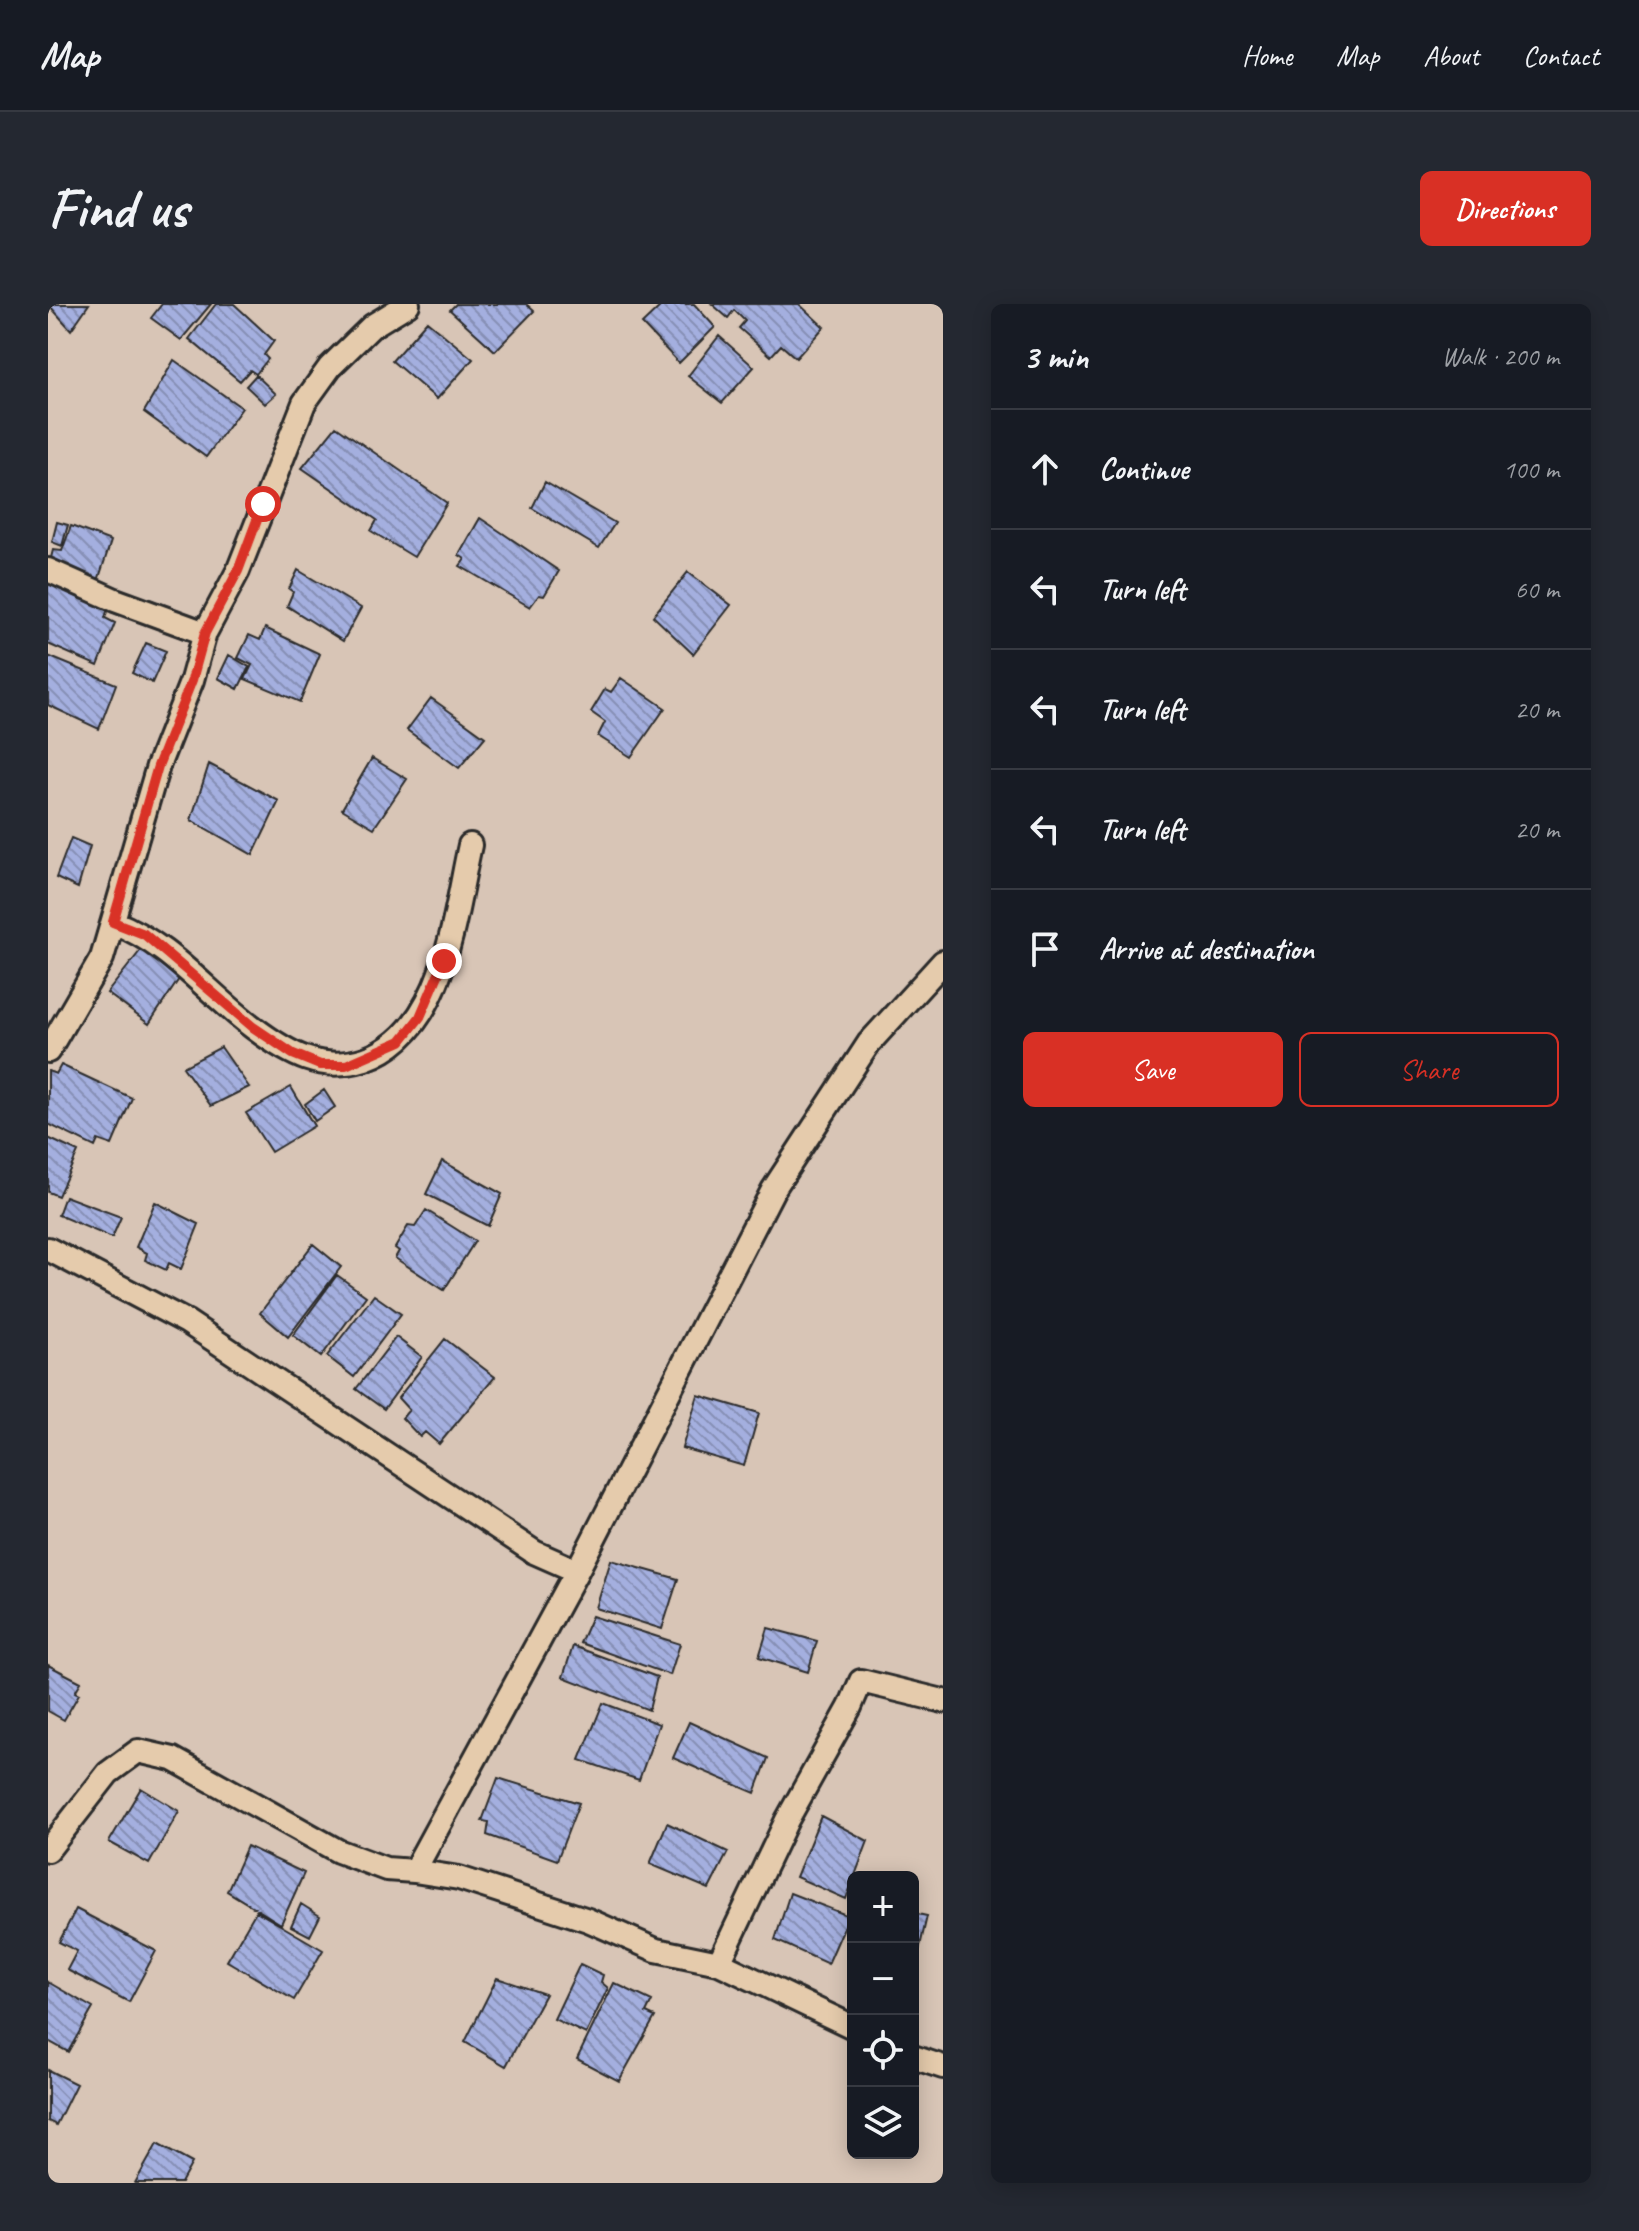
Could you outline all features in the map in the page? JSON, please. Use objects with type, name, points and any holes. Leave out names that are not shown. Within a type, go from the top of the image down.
[{"type":"street","points":[[52,1035],[102,958],[158,766],[192,680],[205,633],[238,571],[304,403],[330,367],[372,326],[405,305]]},
{"type":"street","points":[[48,570],[115,600],[205,633]]},
{"type":"street","points":[[113,922],[144,934],[253,1027],[293,1054],[320,1065],[346,1065],[401,1041],[420,1017],[444,961],[470,845]]},
{"type":"street","points":[[414,1871],[577,1571],[773,1190],[869,1043],[943,962]]},
{"type":"street","points":[[48,1249],[187,1322],[534,1552],[577,1571]]},
{"type":"street","points":[[719,1963],[787,1820],[850,1707],[861,1681],[943,1701]]},
{"type":"street","points":[[48,1850],[108,1773],[138,1751],[173,1759],[338,1851],[386,1869],[459,1878],[588,1920],[656,1950],[719,1963],[847,2024]]},
{"type":"street","points":[[919,2059],[943,2067]]},
{"type":"building","points":[[48,304],[89,304],[71,330]]},
{"type":"building","points":[[162,304],[211,304],[181,340],[151,318]]},
{"type":"building","points":[[216,304],[234,304],[274,341],[264,355],[268,359],[256,374],[250,370],[240,381],[189,339]]},
{"type":"building","points":[[456,304],[526,304],[534,311],[495,351],[450,310]]},
{"type":"building","points":[[663,304],[694,304],[715,327],[679,363],[642,324]]},
{"type":"building","points":[[712,304],[799,304],[824,327],[796,358],[781,345],[771,356],[739,328],[745,321],[734,310],[728,318]]},
{"type":"building","points":[[427,321],[473,359],[437,399],[392,361]]},
{"type":"building","points":[[719,336],[754,367],[722,403],[688,376]]},
{"type":"building","points":[[174,360],[242,408],[206,457],[144,412]]},
{"type":"building","points":[[256,375],[276,394],[265,404],[246,386]]},
{"type":"building","points":[[336,426],[447,503],[414,557],[371,531],[377,520],[302,468]]},
{"type":"building","points":[[545,482],[615,523],[599,548],[532,508]]},
{"type":"building","points":[[480,518],[559,571],[544,596],[539,595],[530,607],[460,566],[465,559],[459,555]]},
{"type":"building","points":[[57,522],[68,525],[62,546],[52,542]]},
{"type":"building","points":[[71,526],[111,541],[97,584],[49,566],[53,550],[62,551]]},
{"type":"building","points":[[298,570],[361,608],[343,641],[287,606],[293,592],[289,589]]},
{"type":"building","points":[[688,572],[731,605],[693,654],[653,616]]},
{"type":"building","points":[[51,576],[110,602],[105,618],[115,623],[98,666],[48,644],[48,585]]},
{"type":"building","points":[[265,628],[320,654],[300,702],[245,679],[252,665],[238,658],[249,635],[260,640]]},
{"type":"building","points":[[146,643],[166,651],[152,683],[132,673]]},
{"type":"building","points":[[229,655],[249,667],[238,689],[218,678]]},
{"type":"building","points":[[48,656],[116,684],[99,729],[48,705]]},
{"type":"building","points":[[621,678],[665,708],[631,757],[598,736],[605,722],[591,712],[605,689],[611,692]]},
{"type":"building","points":[[431,698],[485,737],[459,768],[407,730]]},
{"type":"building","points":[[372,758],[407,779],[374,828],[342,809]]},
{"type":"building","points":[[209,764],[279,801],[253,855],[191,820]]},
{"type":"building","points":[[71,838],[90,846],[78,888],[56,878]]},
{"type":"building","points":[[144,946],[168,963],[167,969],[179,979],[149,1024],[107,993]]},
{"type":"building","points":[[221,1047],[249,1087],[211,1106],[183,1067]]},
{"type":"building","points":[[61,1065],[132,1098],[112,1145],[98,1140],[95,1147],[48,1124],[48,1071],[56,1074]]},
{"type":"building","points":[[291,1087],[314,1126],[271,1152],[246,1113]]},
{"type":"building","points":[[324,1090],[335,1107],[315,1121],[305,1104]]},
{"type":"building","points":[[48,1138],[78,1152],[58,1196],[48,1192]]},
{"type":"building","points":[[442,1161],[502,1194],[488,1226],[426,1194]]},
{"type":"building","points":[[65,1196],[121,1217],[112,1238],[58,1215]]},
{"type":"building","points":[[155,1202],[199,1224],[181,1269],[169,1263],[166,1270],[145,1260],[147,1253],[136,1247]]},
{"type":"building","points":[[426,1210],[475,1241],[444,1290],[395,1258],[399,1251],[395,1248],[408,1226],[415,1227]]},
{"type":"building","points":[[313,1244],[341,1267],[288,1337],[260,1313]]},
{"type":"building","points":[[337,1275],[366,1296],[321,1357],[293,1335]]},
{"type":"building","points":[[374,1295],[401,1314],[354,1377],[327,1356]]},
{"type":"building","points":[[396,1337],[422,1357],[384,1409],[356,1389]]},
{"type":"building","points":[[445,1339],[495,1377],[439,1444],[425,1432],[420,1437],[402,1418],[409,1410],[398,1398]]},
{"type":"building","points":[[698,1395],[759,1413],[744,1466],[682,1448]]},
{"type":"building","points":[[611,1560],[678,1579],[662,1629],[596,1608]]},
{"type":"building","points":[[592,1616],[680,1644],[670,1675],[580,1643]]},
{"type":"building","points":[[768,1628],[817,1641],[808,1672],[759,1657]]},
{"type":"building","points":[[573,1646],[657,1677],[649,1710],[563,1677]]},
{"type":"building","points":[[48,1665],[81,1682],[75,1692],[79,1694],[64,1720],[48,1711]]},
{"type":"building","points":[[603,1703],[659,1724],[639,1780],[580,1760]]},
{"type":"building","points":[[689,1722],[768,1758],[755,1793],[673,1758]]},
{"type":"building","points":[[498,1778],[579,1803],[557,1860],[487,1835],[489,1822],[482,1821]]},
{"type":"building","points":[[141,1788],[179,1811],[149,1864],[109,1842]]},
{"type":"building","points":[[821,1816],[868,1841],[857,1871],[847,1871],[846,1899],[796,1877]]},
{"type":"building","points":[[667,1823],[728,1852],[709,1889],[650,1864]]},
{"type":"building","points":[[247,1846],[304,1873],[281,1924],[227,1891]]},
{"type":"building","points":[[790,1893],[847,1915],[828,1964],[775,1940]]},
{"type":"building","points":[[301,1904],[320,1916],[310,1936],[291,1926]]},
{"type":"building","points":[[76,1909],[156,1951],[129,2002],[67,1970],[77,1951],[59,1942]]},
{"type":"building","points":[[256,1911],[323,1950],[294,2000],[227,1961]]},
{"type":"building","points":[[919,1914],[927,1916],[919,1951]]},
{"type":"building","points":[[580,1964],[603,1975],[601,1982],[608,1988],[586,2034],[554,2019]]},
{"type":"building","points":[[497,1978],[545,1994],[506,2066],[465,2042]]},
{"type":"building","points":[[48,1982],[93,2008],[68,2052],[48,2041]]},
{"type":"building","points":[[614,1983],[652,2001],[646,2013],[655,2017],[619,2081],[577,2059]]},
{"type":"building","points":[[48,2070],[76,2084],[56,2125],[48,2121]]},
{"type":"building","points":[[157,2144],[192,2163],[181,2183],[135,2183]]},
{"type":"route","points":[[263,504],[238,571],[205,633],[192,680],[158,766],[113,922],[144,934],[253,1027],[293,1054],[320,1065],[346,1065],[374,1056],[401,1041],[420,1017],[444,961]]}]
